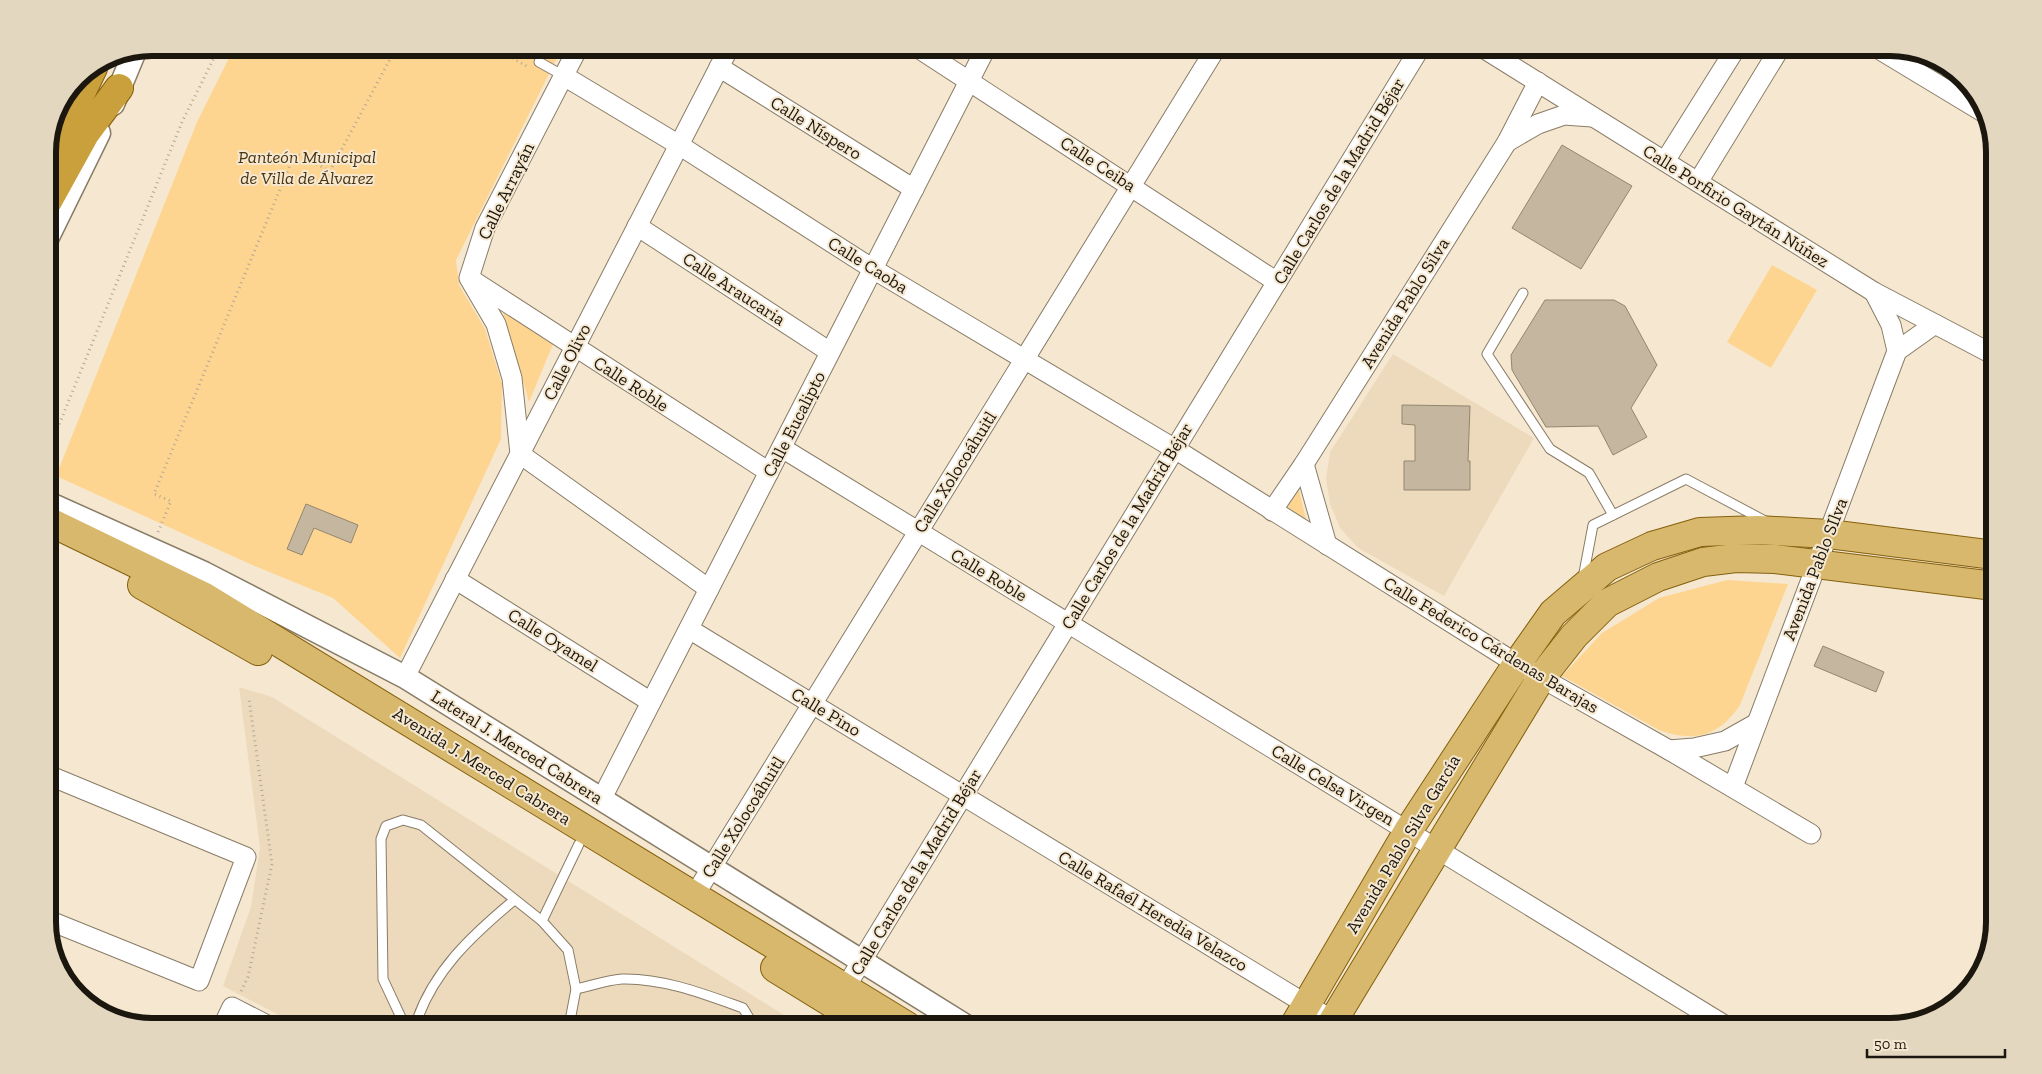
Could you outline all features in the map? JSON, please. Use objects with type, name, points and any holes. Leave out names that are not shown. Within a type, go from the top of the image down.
[{"type":"highway","points":[[56,145],[86,82]]},
{"type":"highway","points":[[56,186],[85,134],[119,88]]},
{"type":"main road","name":"Avenida Pablo Silva García","points":[[1300,1016],[1408,831],[1517,664],[1553,613],[1606,567],[1652,546],[1700,532],[1758,530],[1830,534],[1986,554]]},
{"type":"main road","name":"Avenida J. Merced Cabrera","points":[[56,532],[203,596],[694,896],[834,1007],[876,1018]]},
{"type":"main road","name":"Avenida J. Merced Cabrera","points":[[56,533],[137,582],[243,642],[579,844],[834,1007],[854,1018]]},
{"type":"main road","name":"Avenida Pablo Silva García","points":[[1340,1018],[1437,849],[1541,678],[1574,636],[1607,603],[1658,577],[1703,562],[1736,558],[1774,559],[1986,585]]},
{"type":"street","name":"Calle Arrayán","points":[[469,278],[485,228],[574,56]]},
{"type":"street","name":"Calle Olivo","points":[[405,677],[725,56]]},
{"type":"street","name":"Calle Ceiba","points":[[930,56],[1277,282]]},
{"type":"street","name":"Calle Eucalipto","points":[[601,800],[982,56]]},
{"type":"street","name":"Calle Xolocoáhuitl","points":[[694,896],[1211,56]]},
{"type":"street","name":"Calle Carlos de la Madrid Béjar","points":[[834,1007],[1415,56]]},
{"type":"street","name":"Calle Porfirio Gaytán Núñez","points":[[1496,56],[1874,292],[1986,351]]},
{"type":"street","points":[[1665,161],[1731,56]]},
{"type":"street","points":[[1698,182],[1775,56]]},
{"type":"street","points":[[1890,56],[1974,107]]},
{"type":"street","points":[[56,221],[108,115],[132,59]]},
{"type":"street","name":"Calle Níspero","points":[[719,67],[914,189]]},
{"type":"street","name":"Calle Caoba","points":[[564,76],[679,145],[873,269],[1174,449]]},
{"type":"street","name":"Avenida Pablo Silva","points":[[1272,511],[1304,464],[1507,142],[1538,82]]},
{"type":"street","name":"Avenida Pablo Silva","points":[[1507,142],[1538,124],[1564,115],[1593,116]]},
{"type":"street","name":"Calle Araucaria","points":[[637,226],[830,352]]},
{"type":"street","points":[[469,278],[496,324],[512,378],[520,454],[709,589]]},
{"type":"street","name":"Calle Roble","points":[[469,278],[769,472]]},
{"type":"street","points":[[1874,292],[1891,325],[1896,351],[1935,324]]},
{"type":"street","name":"Avenida Pablo SIlva","points":[[1733,787],[1830,534],[1896,351]]},
{"type":"street","name":"Calle Roble","points":[[782,448],[1068,623]]},
{"type":"street","name":"Calle Federico Cárdenas Barajas","points":[[1174,449],[1517,664],[1733,787],[1811,834]]},
{"type":"street","points":[[1304,464],[1327,545]]},
{"type":"street","name":"Lateral J. Merced Cabrera","points":[[56,529],[105,528],[204,573],[405,677],[953,1018]]},
{"type":"street","name":"Calle Oyamel","points":[[455,579],[652,702]]},
{"type":"street","name":"Calle Celsa Virgen","points":[[1068,623],[1713,1018]]},
{"type":"street","name":"Calle Pino","points":[[689,629],[963,796]]},
{"type":"street","points":[[1669,750],[1694,748],[1725,741],[1757,723]]},
{"type":"street","points":[[56,778],[246,857],[199,981],[56,923]]},
{"type":"street","name":"Calle Rafaél Heredia Velazco","points":[[963,796],[1300,1016]]},
{"type":"street","points":[[227,1018],[232,1007],[253,1018]]},
{"type":"lane","points":[[539,62],[564,76]]},
{"type":"lane","points":[[1523,293],[1486,354],[1550,449],[1589,473],[1613,514]]},
{"type":"lane","points":[[1581,588],[1593,525],[1686,479],[1785,531]]},
{"type":"lane","points":[[401,1018],[383,979],[381,839],[386,826],[403,820],[421,825],[513,901],[542,921],[568,950],[576,989],[571,1018]]},
{"type":"lane","points":[[542,921],[579,844]]},
{"type":"lane","points":[[418,1018],[422,1004],[436,979],[483,926],[513,901]]},
{"type":"lane","points":[[576,989],[620,979],[650,981],[690,990],[743,1008],[749,1018]]},
{"type":"path","points":[[56,432],[182,122],[215,56]]},
{"type":"path","points":[[156,538],[172,500],[154,494],[295,153],[330,171],[392,56]]},
{"type":"shaded area","points":[[1393,354],[1534,438],[1444,596],[1358,548],[1340,528],[1330,504],[1326,479],[1330,452]]},
{"type":"shaded area","points":[[239,687],[272,697],[789,1018],[285,1018],[223,986],[251,907],[260,848]]},
{"type":"green space","name":"Panteón Municipal de Villa de Álvarez","points":[[230,56],[558,56],[456,260],[459,285],[485,329],[502,384],[501,439],[400,658],[333,598],[250,564],[56,476],[197,122]]},
{"type":"green space","points":[[1772,265],[1817,290],[1771,368],[1727,342]]},
{"type":"green space","points":[[503,312],[553,344],[529,402]]},
{"type":"green space","points":[[1299,490],[1307,524],[1290,512],[1288,506]]},
{"type":"green space","points":[[1727,580],[1788,584],[1740,705],[1724,724],[1715,730],[1695,736],[1684,736],[1659,730],[1562,676],[1602,633],[1659,598]]},
{"type":"building","points":[[1562,145],[1632,186],[1581,269],[1512,228]]},
{"type":"building","points":[[1545,300],[1614,300],[1625,306],[1657,365],[1631,408],[1647,437],[1613,455],[1598,426],[1546,427],[1512,370],[1511,355]]},
{"type":"building","points":[[1402,405],[1470,406],[1468,461],[1470,461],[1470,490],[1404,490],[1404,461],[1415,461],[1415,425],[1402,424]]},
{"type":"building","points":[[306,504],[358,525],[351,543],[314,528],[302,555],[287,549]]},
{"type":"building","points":[[1823,646],[1884,672],[1876,692],[1814,666]]}]
